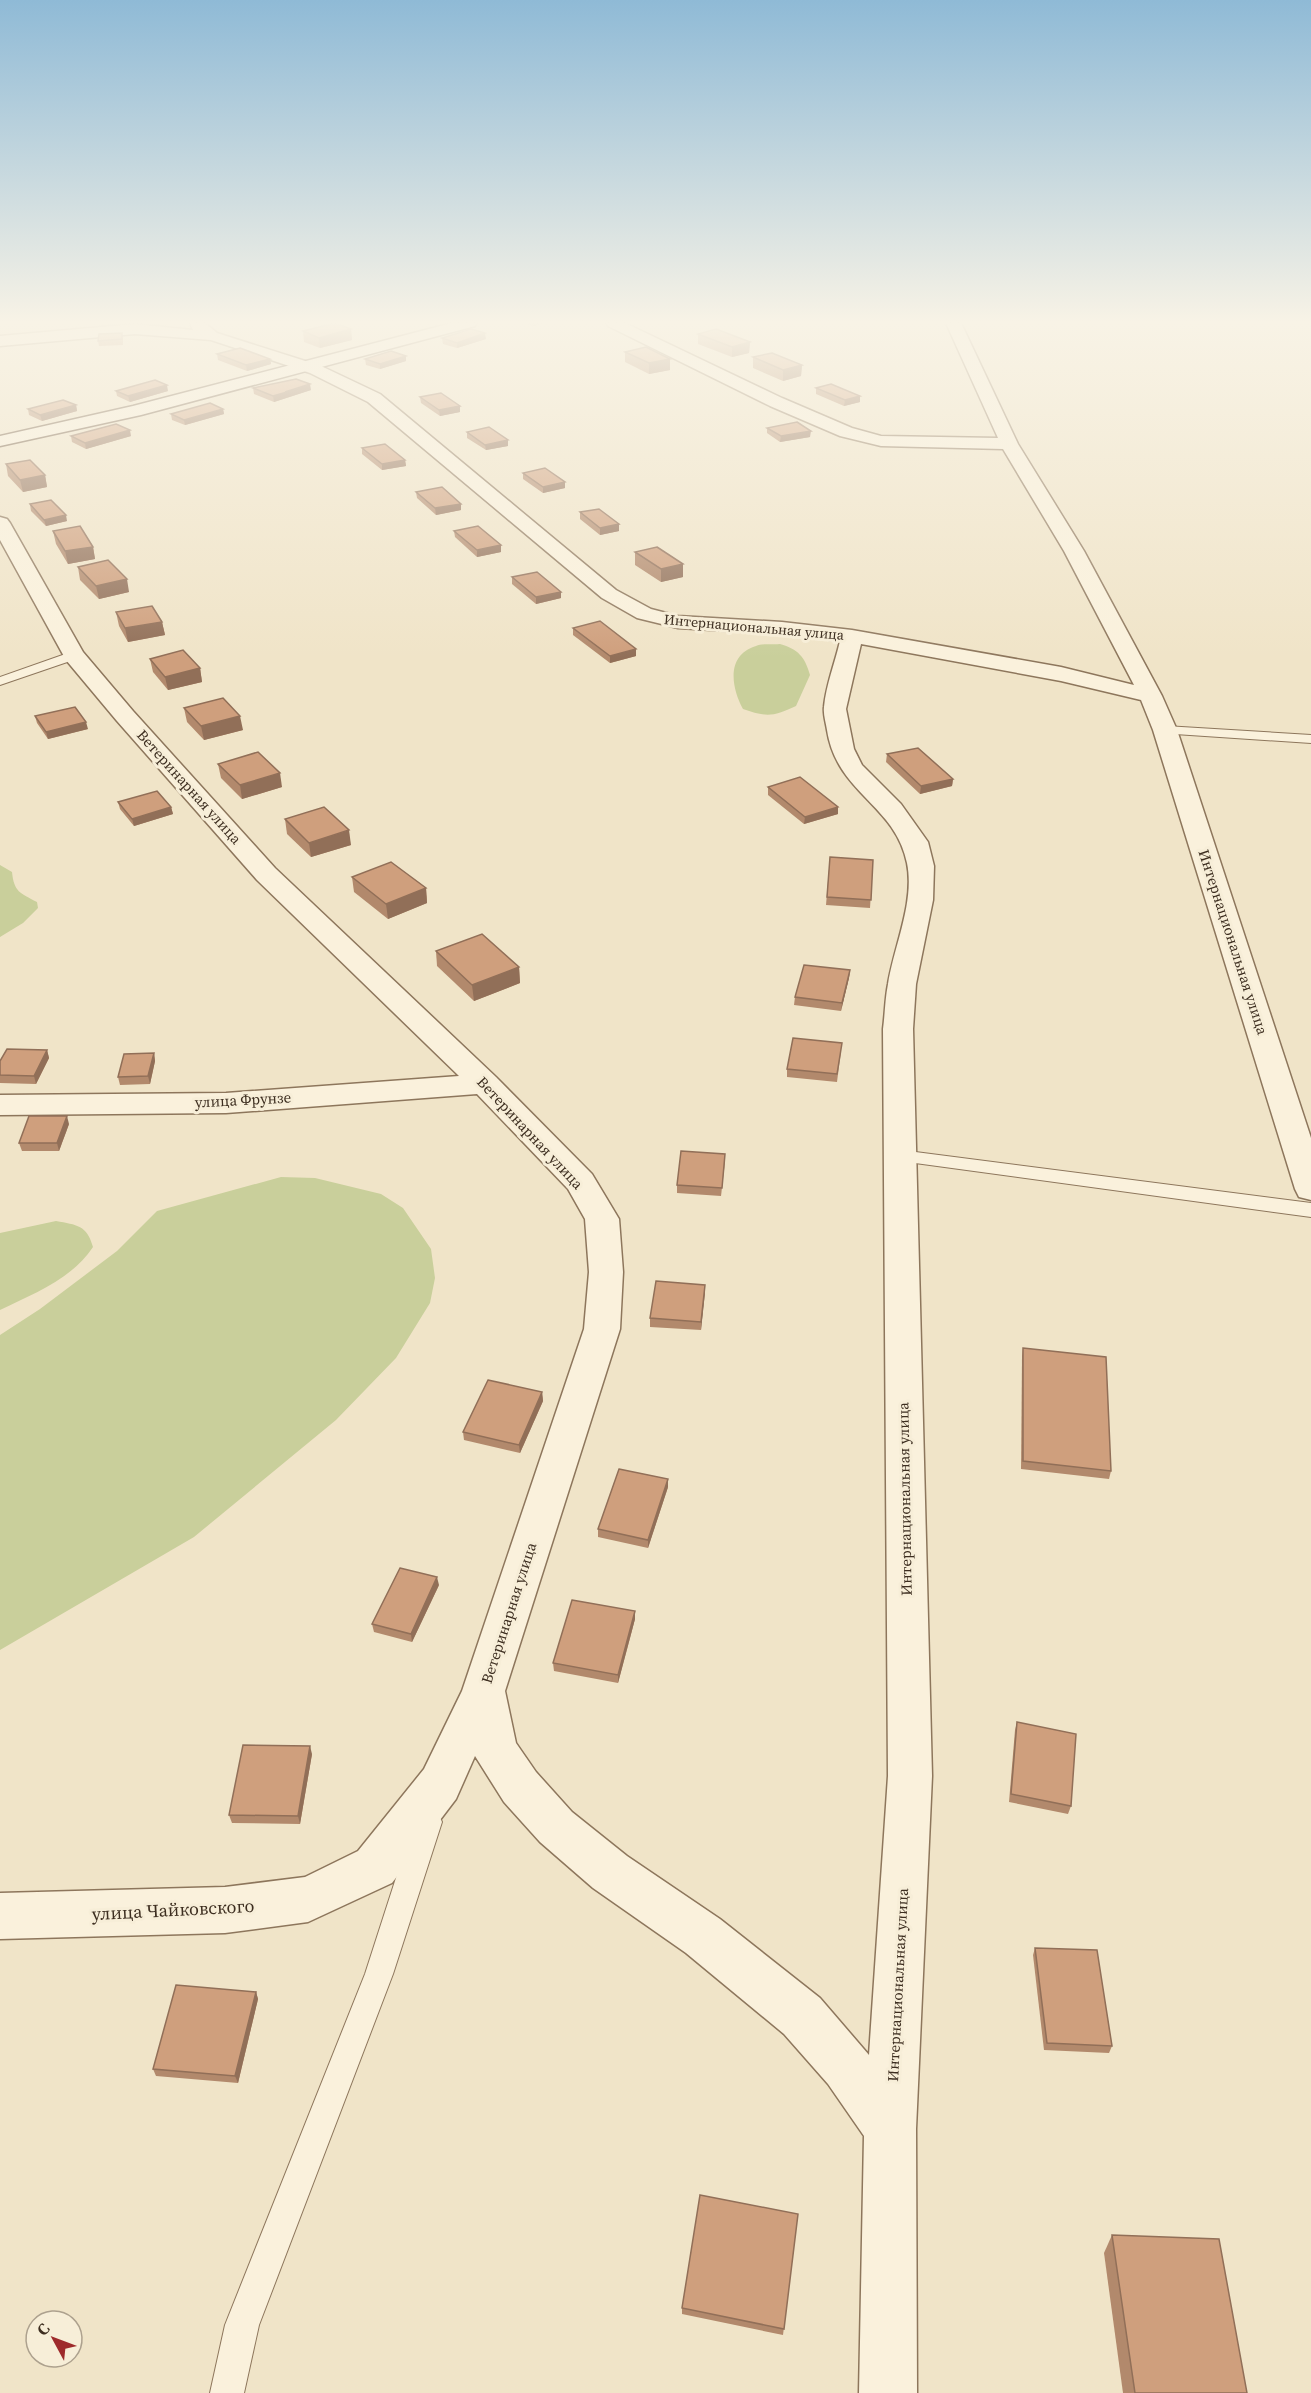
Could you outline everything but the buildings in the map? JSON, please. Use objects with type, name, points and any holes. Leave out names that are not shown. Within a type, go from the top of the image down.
[{"type":"street","points":[[0,441],[28,435]]},
{"type":"street","name":"Интернациональная улица","points":[[418,435],[609,594],[644,614],[678,622],[782,628],[852,636],[1051,672],[1151,696]]},
{"type":"street","points":[[856,435],[881,441],[1009,444]]},
{"type":"street","name":"Интернациональная улица","points":[[1005,435],[1074,551],[1151,696],[1165,730],[1311,1189]]},
{"type":"street","name":"Ветеринарная улица","points":[[0,523],[74,655],[266,874],[485,1084],[580,1182],[602,1219],[606,1272],[602,1329],[483,1691],[440,1784],[375,1867]]},
{"type":"street","name":"Интернациональная улица","points":[[852,636],[835,709],[842,749],[851,767],[863,782],[892,809],[915,842],[921,866],[920,900],[902,984],[898,1029],[910,1776],[890,2129],[888,2393]]},
{"type":"street","name":"улица Фрунзе","points":[[0,1105],[226,1103],[485,1084]]},
{"type":"street","points":[[483,1691],[495,1749],[520,1787],[556,1827],[610,1872],[703,1936],[802,2016],[846,2066],[890,2129]]},
{"type":"street","name":"улица Чайковского","points":[[0,1916],[235,1909],[308,1899],[375,1867]]},
{"type":"lane","points":[[0,681],[74,655]]},
{"type":"lane","points":[[1165,730],[1311,739]]},
{"type":"lane","points":[[900,1156],[1311,1210]]},
{"type":"lane","points":[[227,2393],[242,2325],[379,1974],[440,1784]]},
{"type":"green space","points":[[780,644],[792,648],[800,655],[810,675],[796,706],[770,715],[743,709],[734,682],[736,664],[746,650],[759,645]]},
{"type":"green space","points":[[0,865],[12,872],[16,888],[37,902],[38,908],[23,923],[0,937]]},
{"type":"green space","points":[[281,1177],[315,1178],[381,1194],[403,1208],[431,1249],[435,1278],[430,1303],[396,1358],[336,1420],[194,1537],[0,1650],[0,1335],[40,1309],[117,1251],[157,1211]]},
{"type":"green space","points":[[56,1221],[80,1227],[88,1234],[93,1247],[63,1277],[0,1310],[0,1233]]}]
